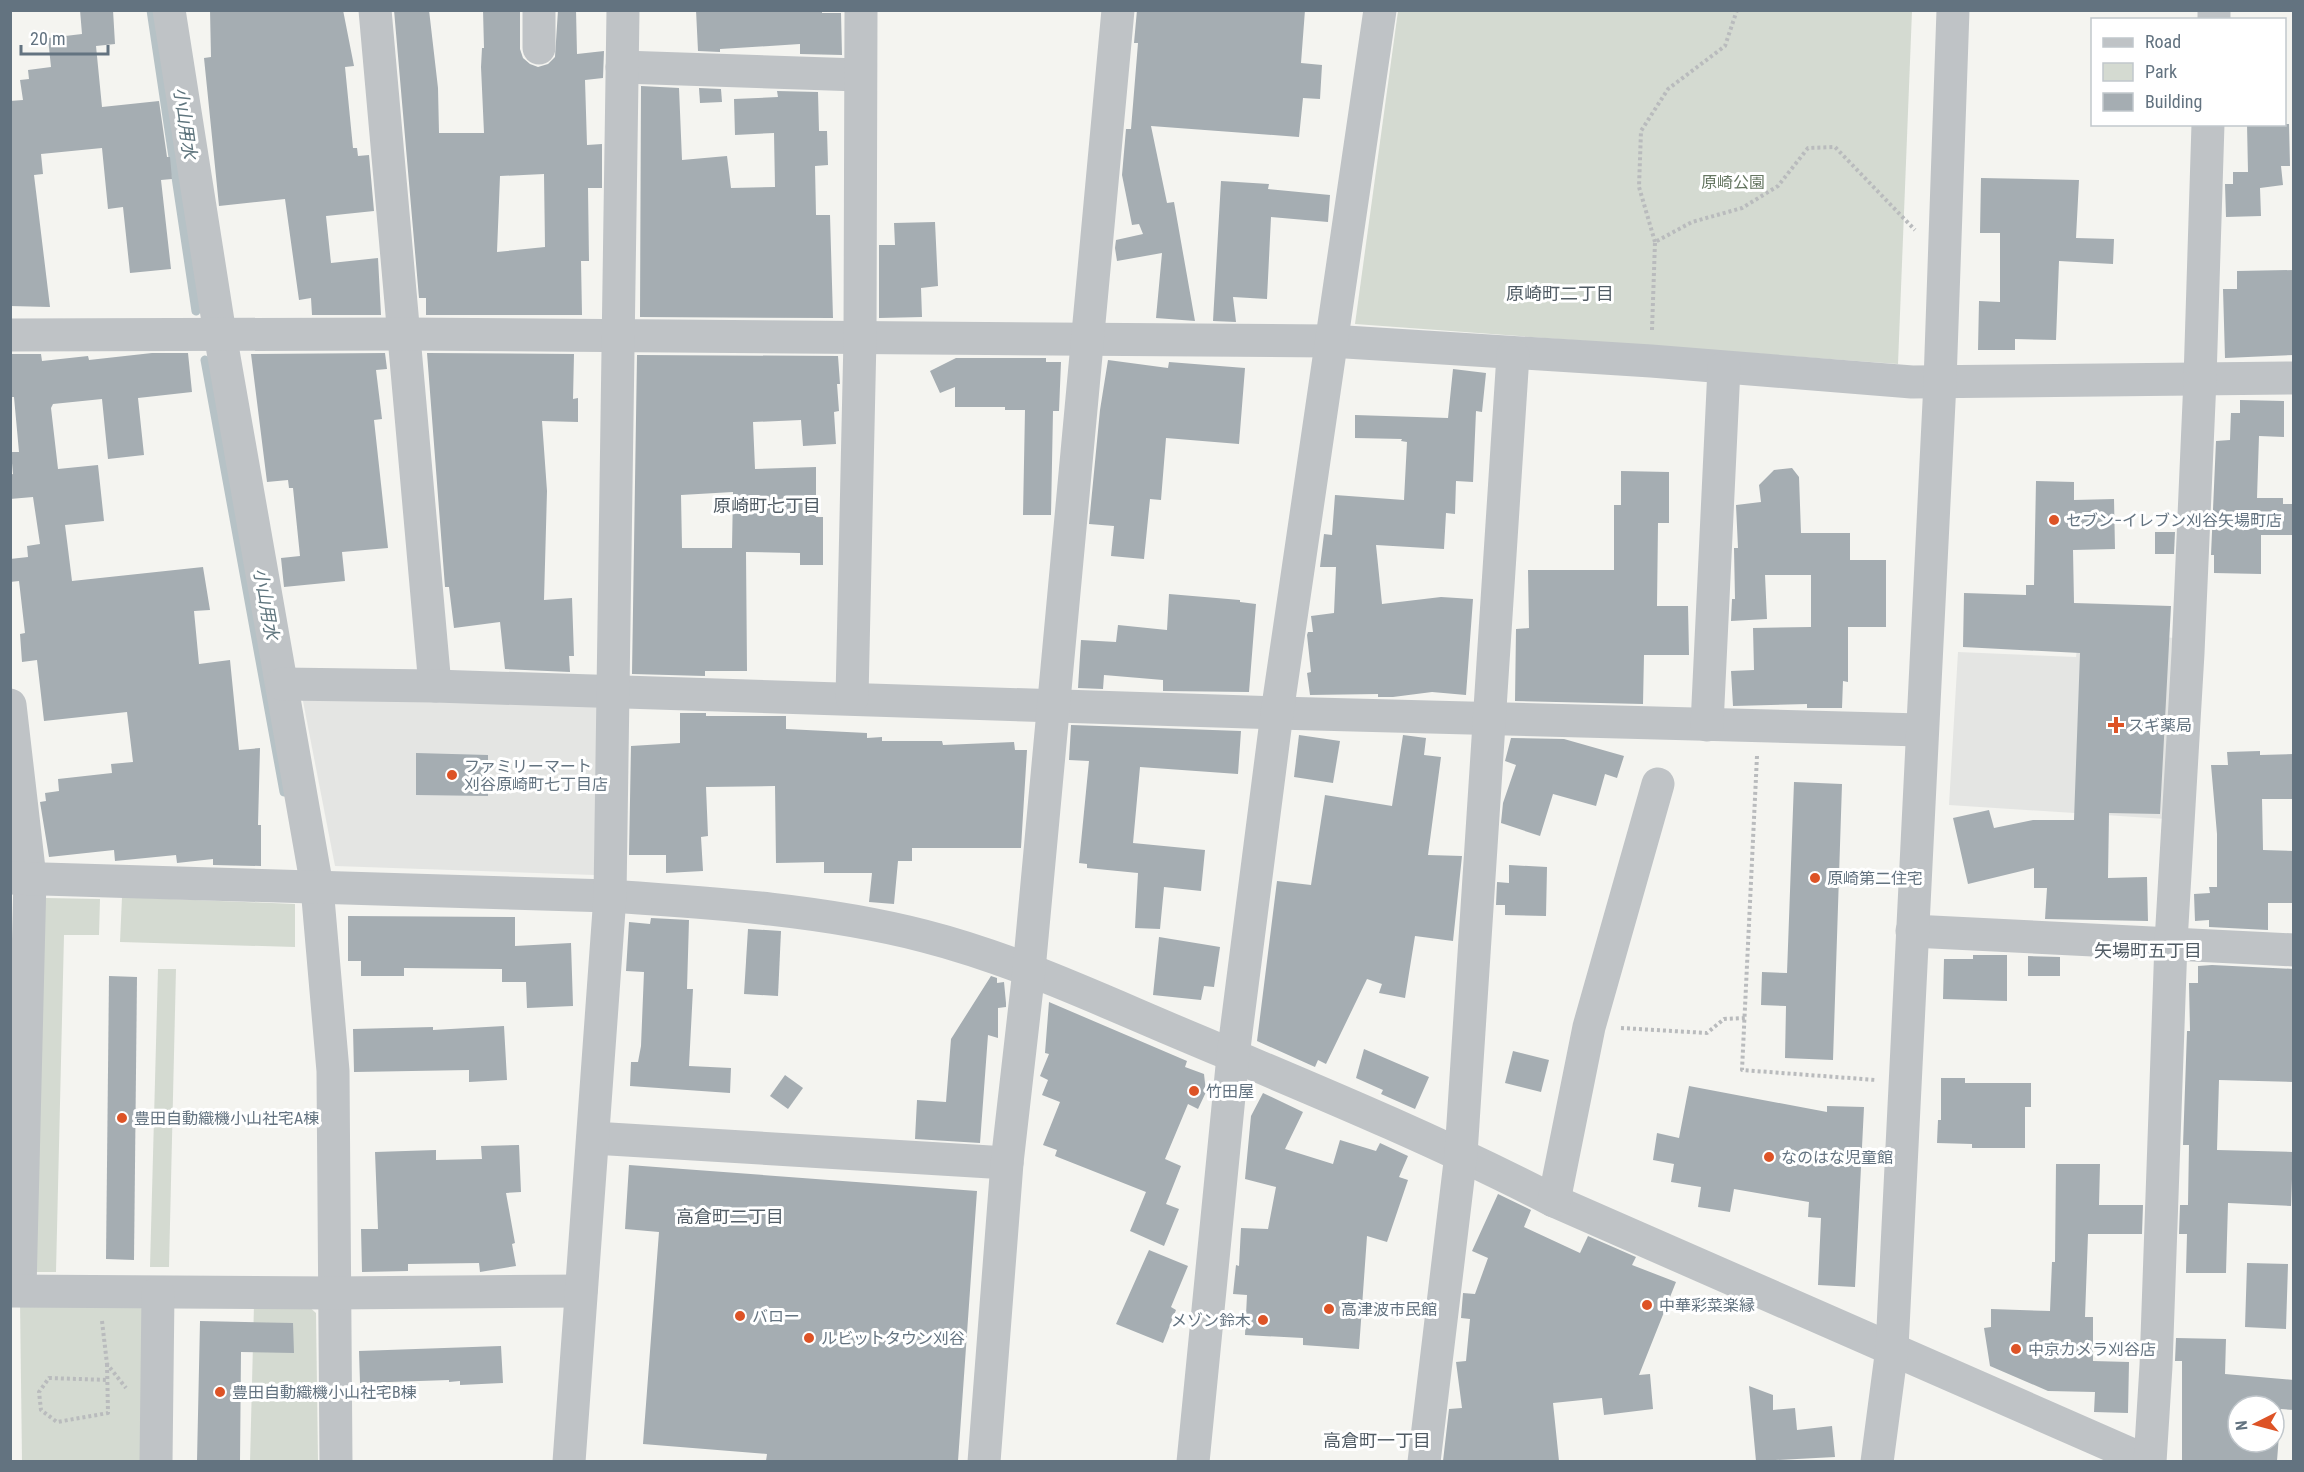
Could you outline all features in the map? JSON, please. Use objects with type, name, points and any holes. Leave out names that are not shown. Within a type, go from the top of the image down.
[{"type":"street","points":[[169,10],[220,334],[317,887],[333,1071],[332,1293],[336,1461]]},
{"type":"street","points":[[375,10],[435,686]]},
{"type":"street","points":[[539,10],[539,48]]},
{"type":"street","points":[[569,1461],[610,896],[623,10]]},
{"type":"street","points":[[852,698],[860,338],[861,10]]},
{"type":"street","points":[[984,1461],[1007,1163],[1029,970],[1118,10]]},
{"type":"street","points":[[1193,1461],[1233,1056],[1277,713],[1380,10]]},
{"type":"street","points":[[1877,1461],[1892,1348],[1940,382],[1953,10]]},
{"type":"street","points":[[622,67],[860,75]]},
{"type":"street","points":[[20,878],[610,896],[695,901],[824,917],[924,936],[1029,970],[1233,1056],[1461,1154],[1554,1202],[2149,1461],[2156,1366],[2170,942],[2187,664],[2200,379],[2208,126]]},
{"type":"street","points":[[10,335],[403,334],[618,338],[1330,341],[1513,355],[1651,361],[1912,382],[2294,378]]},
{"type":"street","points":[[1424,1461],[1461,1154],[1513,355]]},
{"type":"street","points":[[1707,725],[1724,368]]},
{"type":"street","points":[[282,684],[614,691],[1277,713],[1921,730]]},
{"type":"street","points":[[10,705],[20,878],[15,1290],[158,1293],[581,1291]]},
{"type":"street","points":[[1554,1202],[1588,1026],[1658,784]]},
{"type":"street","points":[[1912,930],[2294,950]]},
{"type":"street","points":[[593,1137],[1007,1163]]},
{"type":"street","points":[[156,1461],[158,1293]]},
{"type":"path","points":[[1651,361],[1655,242],[1639,187],[1641,131],[1668,89],[1725,46],[1737,10]]},
{"type":"path","points":[[1655,242],[1692,222],[1742,208],[1751,203],[1778,186],[1808,148],[1835,147],[1915,231]]},
{"type":"path","points":[[1758,725],[1742,1070],[1879,1080]]},
{"type":"path","points":[[1588,1026],[1707,1033],[1724,1019],[1745,1018]]},
{"type":"path","points":[[99,1291],[107,1364],[108,1380],[108,1413],[57,1422],[41,1410],[39,1392],[50,1377],[108,1380]]},
{"type":"path","points":[[107,1364],[129,1392],[157,1400]]},
{"type":"shaded area","points":[[2079,631],[2175,638],[2166,819],[1949,805],[1958,652],[2076,657]]},
{"type":"shaded area","name":"ファミリーマート 刈谷原崎町七丁目店","points":[[302,696],[598,706],[594,875],[335,866]]},
{"type":"green space","name":"原崎公園","points":[[1398,11],[1912,11],[1898,364],[1355,324]]},
{"type":"green space","points":[[122,897],[295,904],[295,947],[120,942]]},
{"type":"green space","points":[[45,898],[100,899],[99,935],[64,935],[56,1272],[35,1272]]},
{"type":"green space","points":[[158,969],[176,969],[169,1267],[150,1267]]},
{"type":"green space","points":[[20,1301],[147,1305],[145,1461],[22,1461]]},
{"type":"green space","points":[[254,1304],[306,1304],[316,1313],[318,1461],[250,1462]]},
{"type":"building","points":[[80,10],[113,10],[115,44],[96,46],[102,107],[159,101],[172,179],[161,180],[171,269],[130,273],[123,207],[108,209],[102,148],[41,154],[43,174],[34,175],[50,307],[10,306],[10,101],[23,100],[20,80],[29,79],[28,70],[51,67],[48,38],[82,34]]},
{"type":"building","points":[[210,10],[343,10],[354,66],[345,67],[353,148],[357,148],[358,156],[369,155],[374,211],[326,216],[331,263],[378,258],[381,315],[312,315],[311,298],[299,300],[285,199],[219,206],[204,58],[211,57]]},
{"type":"building","points":[[394,10],[429,10],[438,88],[439,133],[484,133],[481,67],[482,48],[484,48],[483,10],[520,10],[520,49],[523,58],[538,67],[548,64],[555,57],[558,10],[576,10],[577,54],[604,51],[603,78],[585,80],[587,145],[602,144],[602,188],[588,188],[589,261],[581,261],[582,315],[426,315],[426,298],[419,298]],"holes":[[[544,174],[545,247],[497,252],[500,176]]]},
{"type":"building","points":[[696,10],[822,10],[822,13],[841,13],[842,55],[800,54],[800,44],[720,49],[720,52],[698,51]]},
{"type":"building","points":[[1137,10],[1305,10],[1301,63],[1322,65],[1320,99],[1303,98],[1299,137],[1151,126],[1167,203],[1174,202],[1195,321],[1156,318],[1162,253],[1117,261],[1116,240],[1143,234],[1139,224],[1132,225],[1122,175],[1126,129],[1131,129],[1138,43],[1134,43]]},
{"type":"building","points":[[641,86],[679,88],[682,160],[727,156],[731,188],[775,187],[774,133],[735,135],[734,99],[778,97],[777,91],[818,92],[819,131],[827,131],[828,165],[815,166],[816,215],[830,215],[833,318],[640,317]]},
{"type":"building","points":[[699,88],[721,89],[722,102],[700,103]]},
{"type":"building","points":[[2289,124],[2290,166],[2281,166],[2283,185],[2260,188],[2261,216],[2226,217],[2225,184],[2233,184],[2233,172],[2248,172],[2247,126],[2286,126]]},
{"type":"building","points":[[1981,178],[2079,180],[2076,238],[2114,239],[2113,264],[2059,261],[2056,340],[2015,339],[2015,350],[1978,350],[1979,301],[2000,302],[2000,233],[1980,233]]},
{"type":"building","points":[[1221,181],[1269,184],[1268,189],[1330,195],[1328,222],[1271,217],[1267,299],[1233,297],[1236,322],[1213,321]]},
{"type":"building","points":[[935,222],[938,286],[921,288],[922,317],[879,318],[879,245],[895,245],[894,223]]},
{"type":"building","points":[[2294,270],[2294,355],[2225,358],[2223,289],[2237,289],[2237,271]]},
{"type":"building","points":[[152,353],[188,353],[192,392],[138,398],[144,455],[108,459],[102,399],[53,404],[51,408],[58,469],[98,465],[104,521],[65,525],[72,581],[203,567],[210,610],[194,611],[199,664],[230,660],[239,750],[260,748],[258,825],[261,825],[261,866],[213,865],[213,859],[177,863],[176,855],[115,861],[114,850],[49,857],[40,802],[46,801],[45,793],[59,791],[58,779],[112,773],[111,764],[133,762],[127,712],[44,721],[37,660],[22,662],[20,634],[25,633],[19,581],[10,582],[10,559],[28,557],[27,546],[40,544],[33,497],[10,499],[10,475],[13,474],[11,452],[19,452],[14,397],[10,397],[10,354],[41,354],[42,361],[88,356],[89,360]]},
{"type":"building","points":[[385,353],[387,369],[376,370],[382,419],[374,420],[388,548],[342,552],[345,581],[284,587],[281,558],[300,556],[293,488],[289,488],[288,480],[267,482],[251,354]]},
{"type":"building","points":[[427,353],[574,354],[573,399],[578,398],[578,422],[542,421],[547,491],[544,600],[572,598],[574,656],[569,656],[570,672],[505,669],[500,622],[454,628],[449,587],[445,587]]},
{"type":"building","points":[[637,355],[838,356],[839,411],[834,412],[836,444],[803,446],[801,420],[753,422],[755,469],[816,467],[816,517],[823,517],[823,565],[800,565],[800,553],[746,552],[747,671],[705,671],[705,676],[632,674]],"holes":[[[733,492],[732,548],[682,548],[681,495]]]},
{"type":"building","points":[[956,358],[1046,358],[1046,362],[1061,362],[1059,411],[1053,411],[1051,515],[1023,515],[1025,410],[1005,410],[1005,407],[955,407],[955,387],[940,393],[930,371]]},
{"type":"building","points":[[1108,360],[1168,368],[1169,362],[1245,368],[1239,444],[1166,438],[1161,500],[1150,499],[1144,559],[1111,556],[1114,526],[1089,524],[1100,410]]},
{"type":"building","points":[[1453,369],[1486,373],[1482,412],[1476,411],[1473,482],[1456,481],[1455,514],[1446,513],[1444,549],[1376,545],[1382,604],[1441,597],[1473,599],[1466,695],[1432,692],[1393,697],[1378,697],[1378,694],[1310,695],[1307,673],[1311,672],[1307,635],[1308,632],[1313,632],[1311,616],[1334,613],[1336,567],[1320,567],[1324,534],[1332,535],[1335,495],[1404,500],[1407,442],[1401,441],[1402,439],[1355,438],[1355,415],[1448,418]]},
{"type":"building","points":[[2240,400],[2284,401],[2284,437],[2259,436],[2257,498],[2283,498],[2283,504],[2294,504],[2294,535],[2261,535],[2261,574],[2214,573],[2214,555],[2211,555],[2216,441],[2230,440],[2231,413],[2240,413]]},
{"type":"building","points":[[1792,468],[1799,477],[1801,533],[1850,533],[1850,560],[1886,560],[1886,627],[1848,627],[1848,682],[1843,681],[1842,708],[1807,708],[1807,704],[1733,706],[1731,671],[1754,670],[1753,628],[1811,627],[1811,575],[1765,575],[1767,619],[1731,621],[1732,599],[1735,599],[1734,548],[1738,548],[1736,505],[1761,502],[1759,485],[1774,470]]},
{"type":"building","points":[[1621,471],[1669,472],[1669,523],[1658,523],[1657,606],[1688,606],[1689,655],[1644,655],[1643,704],[1515,701],[1516,629],[1529,628],[1528,570],[1614,570],[1614,505],[1621,505]]},
{"type":"building","points":[[2036,481],[2074,482],[2074,500],[2114,499],[2115,549],[2073,550],[2074,603],[2171,606],[2160,814],[2109,813],[2108,878],[2147,877],[2148,921],[2045,919],[2047,888],[2034,888],[2034,868],[1968,884],[1953,818],[1989,810],[1994,828],[2033,820],[2074,820],[2080,653],[1963,647],[1964,593],[2026,595],[2026,585],[2034,585]]},
{"type":"building","points":[[2155,532],[2175,532],[2174,554],[2155,554]]},
{"type":"building","points":[[1169,594],[1240,600],[1240,602],[1256,604],[1249,692],[1163,691],[1163,680],[1104,675],[1103,689],[1078,688],[1081,640],[1116,642],[1118,625],[1167,630]]},
{"type":"building","points":[[680,713],[706,713],[706,716],[786,716],[786,729],[867,733],[867,738],[882,737],[882,741],[942,741],[943,745],[1014,742],[1015,750],[1027,750],[1021,848],[912,848],[912,861],[898,861],[894,904],[869,902],[872,873],[824,873],[824,862],[776,863],[775,786],[706,787],[708,836],[701,837],[703,871],[666,873],[666,855],[629,855],[631,746],[680,743]]},
{"type":"building","points":[[1071,725],[1241,731],[1238,774],[1140,767],[1133,843],[1205,850],[1201,891],[1164,887],[1160,929],[1135,928],[1138,873],[1087,868],[1087,864],[1079,863],[1089,761],[1069,760]]},
{"type":"building","points":[[1299,735],[1340,741],[1333,783],[1294,777]]},
{"type":"building","points":[[1403,735],[1426,738],[1424,755],[1441,757],[1428,855],[1462,856],[1453,941],[1415,936],[1405,998],[1379,993],[1382,984],[1367,979],[1326,1064],[1318,1060],[1315,1067],[1257,1041],[1277,881],[1311,885],[1325,795],[1392,806]]},
{"type":"building","points":[[1511,738],[1564,739],[1624,756],[1617,778],[1605,774],[1596,806],[1553,794],[1540,836],[1501,823],[1503,803],[1516,765],[1505,761]]},
{"type":"building","points":[[2260,751],[2260,755],[2294,754],[2294,799],[2262,799],[2263,850],[2294,851],[2294,903],[2268,903],[2268,930],[2209,927],[2209,920],[2195,921],[2194,894],[2210,893],[2209,887],[2217,887],[2217,834],[2211,765],[2228,765],[2227,752]]},
{"type":"building","name":"ファミリーマート 刈谷原崎町七丁目店","points":[[416,753],[488,755],[488,796],[416,795]]},
{"type":"building","name":"原崎第二住宅","points":[[1794,782],[1842,784],[1833,1060],[1785,1058],[1786,1006],[1761,1005],[1762,972],[1787,973]]},
{"type":"building","points":[[1509,865],[1547,867],[1546,916],[1505,915],[1505,905],[1496,905],[1497,882],[1509,883]]},
{"type":"building","points":[[348,916],[515,917],[515,946],[571,943],[573,1006],[527,1008],[526,982],[502,982],[502,969],[404,968],[404,976],[361,976],[361,961],[348,961]]},
{"type":"building","points":[[651,918],[689,920],[687,989],[693,989],[689,1066],[731,1068],[730,1093],[630,1086],[631,1062],[638,1062],[641,1046],[644,972],[626,971],[629,922],[650,924]]},
{"type":"building","points":[[748,929],[781,931],[778,996],[744,994]]},
{"type":"building","points":[[1159,937],[1220,947],[1214,987],[1204,986],[1201,1000],[1153,995]]},
{"type":"building","points":[[1973,955],[2007,955],[2007,1001],[1943,999],[1944,959],[1973,959]]},
{"type":"building","points":[[2028,956],[2060,957],[2060,976],[2028,976]]},
{"type":"building","points":[[2198,966],[2294,969],[2294,1082],[2219,1080],[2217,1150],[2293,1152],[2291,1206],[2228,1203],[2226,1273],[2186,1273],[2187,1234],[2179,1234],[2180,1205],[2188,1205],[2189,1145],[2183,1145],[2187,1031],[2190,1031],[2189,983],[2198,983]]},
{"type":"building","name":"豊田自動織機小山社宅A棟","points":[[109,976],[137,977],[134,1260],[106,1259]]},
{"type":"building","points":[[991,976],[997,978],[997,983],[1004,982],[1006,1007],[998,1008],[998,1038],[988,1035],[980,1143],[915,1139],[917,1100],[946,1102],[951,1039]]},
{"type":"building","points":[[1049,1002],[1187,1061],[1185,1067],[1204,1074],[1206,1092],[1198,1109],[1188,1104],[1165,1159],[1181,1166],[1166,1204],[1179,1209],[1164,1246],[1130,1231],[1146,1192],[1055,1156],[1057,1150],[1043,1145],[1060,1102],[1042,1095],[1048,1080],[1040,1076],[1049,1054],[1045,1053]]},
{"type":"building","points":[[504,1026],[507,1080],[469,1082],[469,1070],[354,1072],[353,1029],[433,1027],[433,1030]]},
{"type":"building","points":[[1364,1049],[1429,1077],[1415,1109],[1381,1094],[1383,1090],[1356,1078]]},
{"type":"building","points":[[1513,1051],[1549,1060],[1541,1092],[1505,1083]]},
{"type":"building","points":[[785,1075],[803,1088],[788,1109],[770,1096]]},
{"type":"building","points":[[1941,1078],[1965,1078],[1965,1083],[2031,1083],[2031,1107],[2025,1107],[2025,1148],[1972,1148],[1972,1144],[1937,1143],[1938,1120],[1941,1120]]},
{"type":"building","points":[[1689,1086],[1827,1112],[1827,1106],[1864,1107],[1855,1287],[1818,1285],[1821,1218],[1808,1217],[1809,1202],[1734,1189],[1730,1212],[1698,1207],[1701,1187],[1671,1182],[1674,1164],[1653,1160],[1657,1133],[1679,1138]]},
{"type":"building","points":[[1263,1093],[1303,1112],[1285,1149],[1333,1164],[1340,1140],[1376,1151],[1380,1143],[1408,1156],[1399,1177],[1408,1180],[1387,1242],[1367,1236],[1359,1349],[1303,1345],[1303,1338],[1245,1335],[1247,1295],[1233,1294],[1236,1265],[1239,1266],[1241,1228],[1268,1229],[1276,1187],[1245,1179],[1251,1116]]},
{"type":"building","points":[[519,1145],[521,1192],[506,1193],[515,1243],[512,1244],[516,1266],[480,1272],[479,1263],[408,1264],[408,1271],[362,1272],[361,1229],[378,1229],[375,1152],[436,1150],[436,1160],[482,1159],[481,1146]]},
{"type":"building","points":[[2056,1164],[2100,1164],[2099,1205],[2143,1205],[2142,1234],[2088,1234],[2085,1317],[2093,1317],[2093,1361],[2129,1362],[2128,1413],[2094,1412],[2095,1392],[2048,1391],[1990,1366],[1984,1328],[1991,1327],[1991,1309],[2050,1311],[2052,1262],[2055,1262]]},
{"type":"building","name":"ルビットタウン刈谷","points":[[629,1165],[977,1191],[958,1461],[766,1461],[767,1454],[643,1444],[659,1232],[625,1229]]},
{"type":"building","points":[[1498,1194],[1531,1210],[1524,1227],[1580,1253],[1588,1236],[1636,1257],[1632,1265],[1676,1282],[1639,1375],[1650,1374],[1653,1409],[1604,1415],[1602,1398],[1553,1403],[1559,1461],[1443,1461],[1449,1409],[1462,1408],[1456,1362],[1466,1361],[1470,1319],[1461,1318],[1463,1293],[1475,1294],[1488,1258],[1472,1251]]},
{"type":"building","points":[[1149,1250],[1188,1266],[1171,1307],[1176,1310],[1163,1343],[1116,1324]]},
{"type":"building","points":[[2247,1263],[2288,1264],[2286,1329],[2245,1327]]},
{"type":"building","name":"豊田自動織機小山社宅B棟","points":[[200,1321],[293,1323],[294,1353],[241,1352],[240,1461],[197,1461]]},
{"type":"building","points":[[2176,1338],[2226,1339],[2225,1374],[2294,1380],[2294,1410],[2286,1409],[2286,1394],[2226,1394],[2226,1454],[2278,1454],[2277,1461],[2182,1460],[2182,1361],[2175,1361]]},
{"type":"building","points":[[501,1346],[503,1383],[460,1385],[460,1381],[449,1382],[449,1380],[360,1383],[359,1351]]},
{"type":"building","points":[[1749,1386],[1773,1395],[1773,1410],[1795,1408],[1797,1430],[1832,1426],[1835,1457],[1756,1461]]},
{"type":"waterway","name":"小山用水","points":[[151,10],[196,311]]},
{"type":"waterway","name":"小山用水","points":[[205,360],[284,792]]},
{"type":"place","name":"セブン−イレブン刈谷矢場町店","points":[[2054,520]]},
{"type":"place","name":"スギ薬局","points":[[2116,725]]},
{"type":"place","name":"ファミリーマート 刈谷原崎町七丁目店","points":[[452,775]]},
{"type":"place","name":"原崎第二住宅","points":[[1815,878]]},
{"type":"place","name":"竹田屋","points":[[1194,1091]]},
{"type":"place","name":"豊田自動織機小山社宅A棟","points":[[122,1118]]},
{"type":"place","name":"なのはな児童館","points":[[1769,1157]]},
{"type":"place","name":"中華彩菜楽縁","points":[[1647,1305]]},
{"type":"place","name":"高津波市民館","points":[[1329,1309]]},
{"type":"place","name":"バロー","points":[[740,1316]]},
{"type":"place","name":"メゾン鈴木","points":[[1263,1320]]},
{"type":"place","name":"ルビットタウン刈谷","points":[[809,1338]]},
{"type":"place","name":"中京カメラ刈谷店","points":[[2016,1349]]},
{"type":"place","name":"豊田自動織機小山社宅B棟","points":[[220,1392]]},
{"type":"district","name":"原崎町二丁目","points":[[1560,294]]},
{"type":"district","name":"原崎町七丁目","points":[[767,506]]},
{"type":"district","name":"矢場町五丁目","points":[[2148,951]]},
{"type":"district","name":"高倉町二丁目","points":[[730,1217]]},
{"type":"district","name":"高倉町一丁目","points":[[1377,1441]]}]
